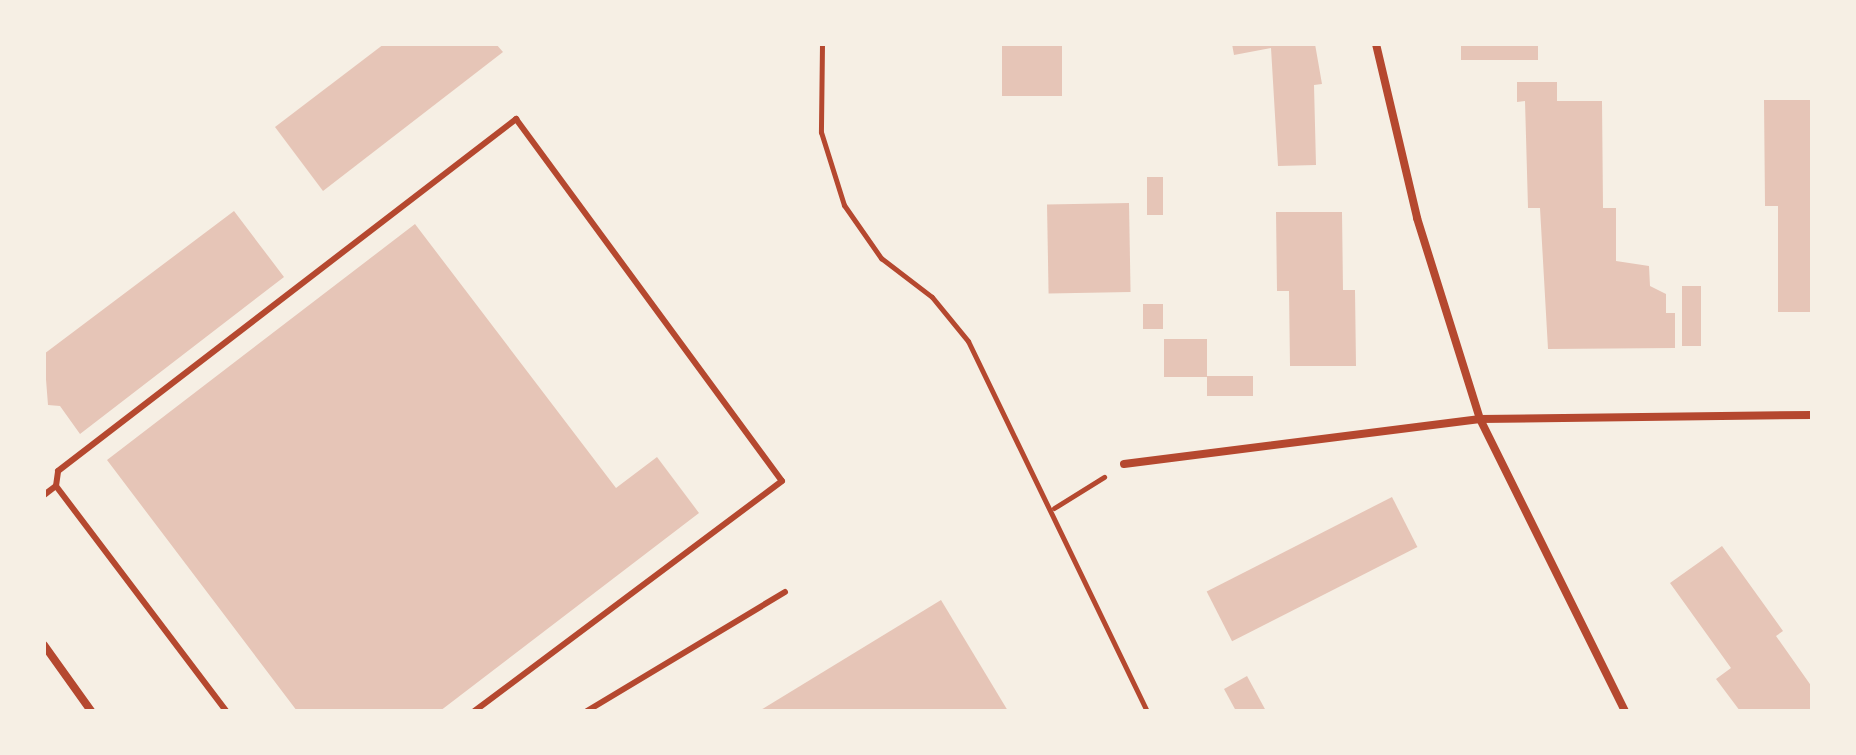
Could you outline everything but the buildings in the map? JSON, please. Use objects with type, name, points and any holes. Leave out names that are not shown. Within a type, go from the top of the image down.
[{"type":"street","points":[[1376,44],[1417,218],[1480,419],[1625,711]]},
{"type":"street","points":[[1124,464],[1480,419],[1812,415]]},
{"type":"street","points":[[44,645],[91,711]]},
{"type":"lane","points":[[226,711],[56,486],[58,471],[516,119],[782,481],[475,711]]},
{"type":"lane","points":[[44,495],[56,486]]},
{"type":"lane","points":[[587,711],[785,592]]},
{"type":"path","points":[[822,44],[821,132],[844,205],[881,258],[954,319],[1054,508],[1073,567],[1147,711]]},
{"type":"path","points":[[1054,508],[1124,464]]}]
